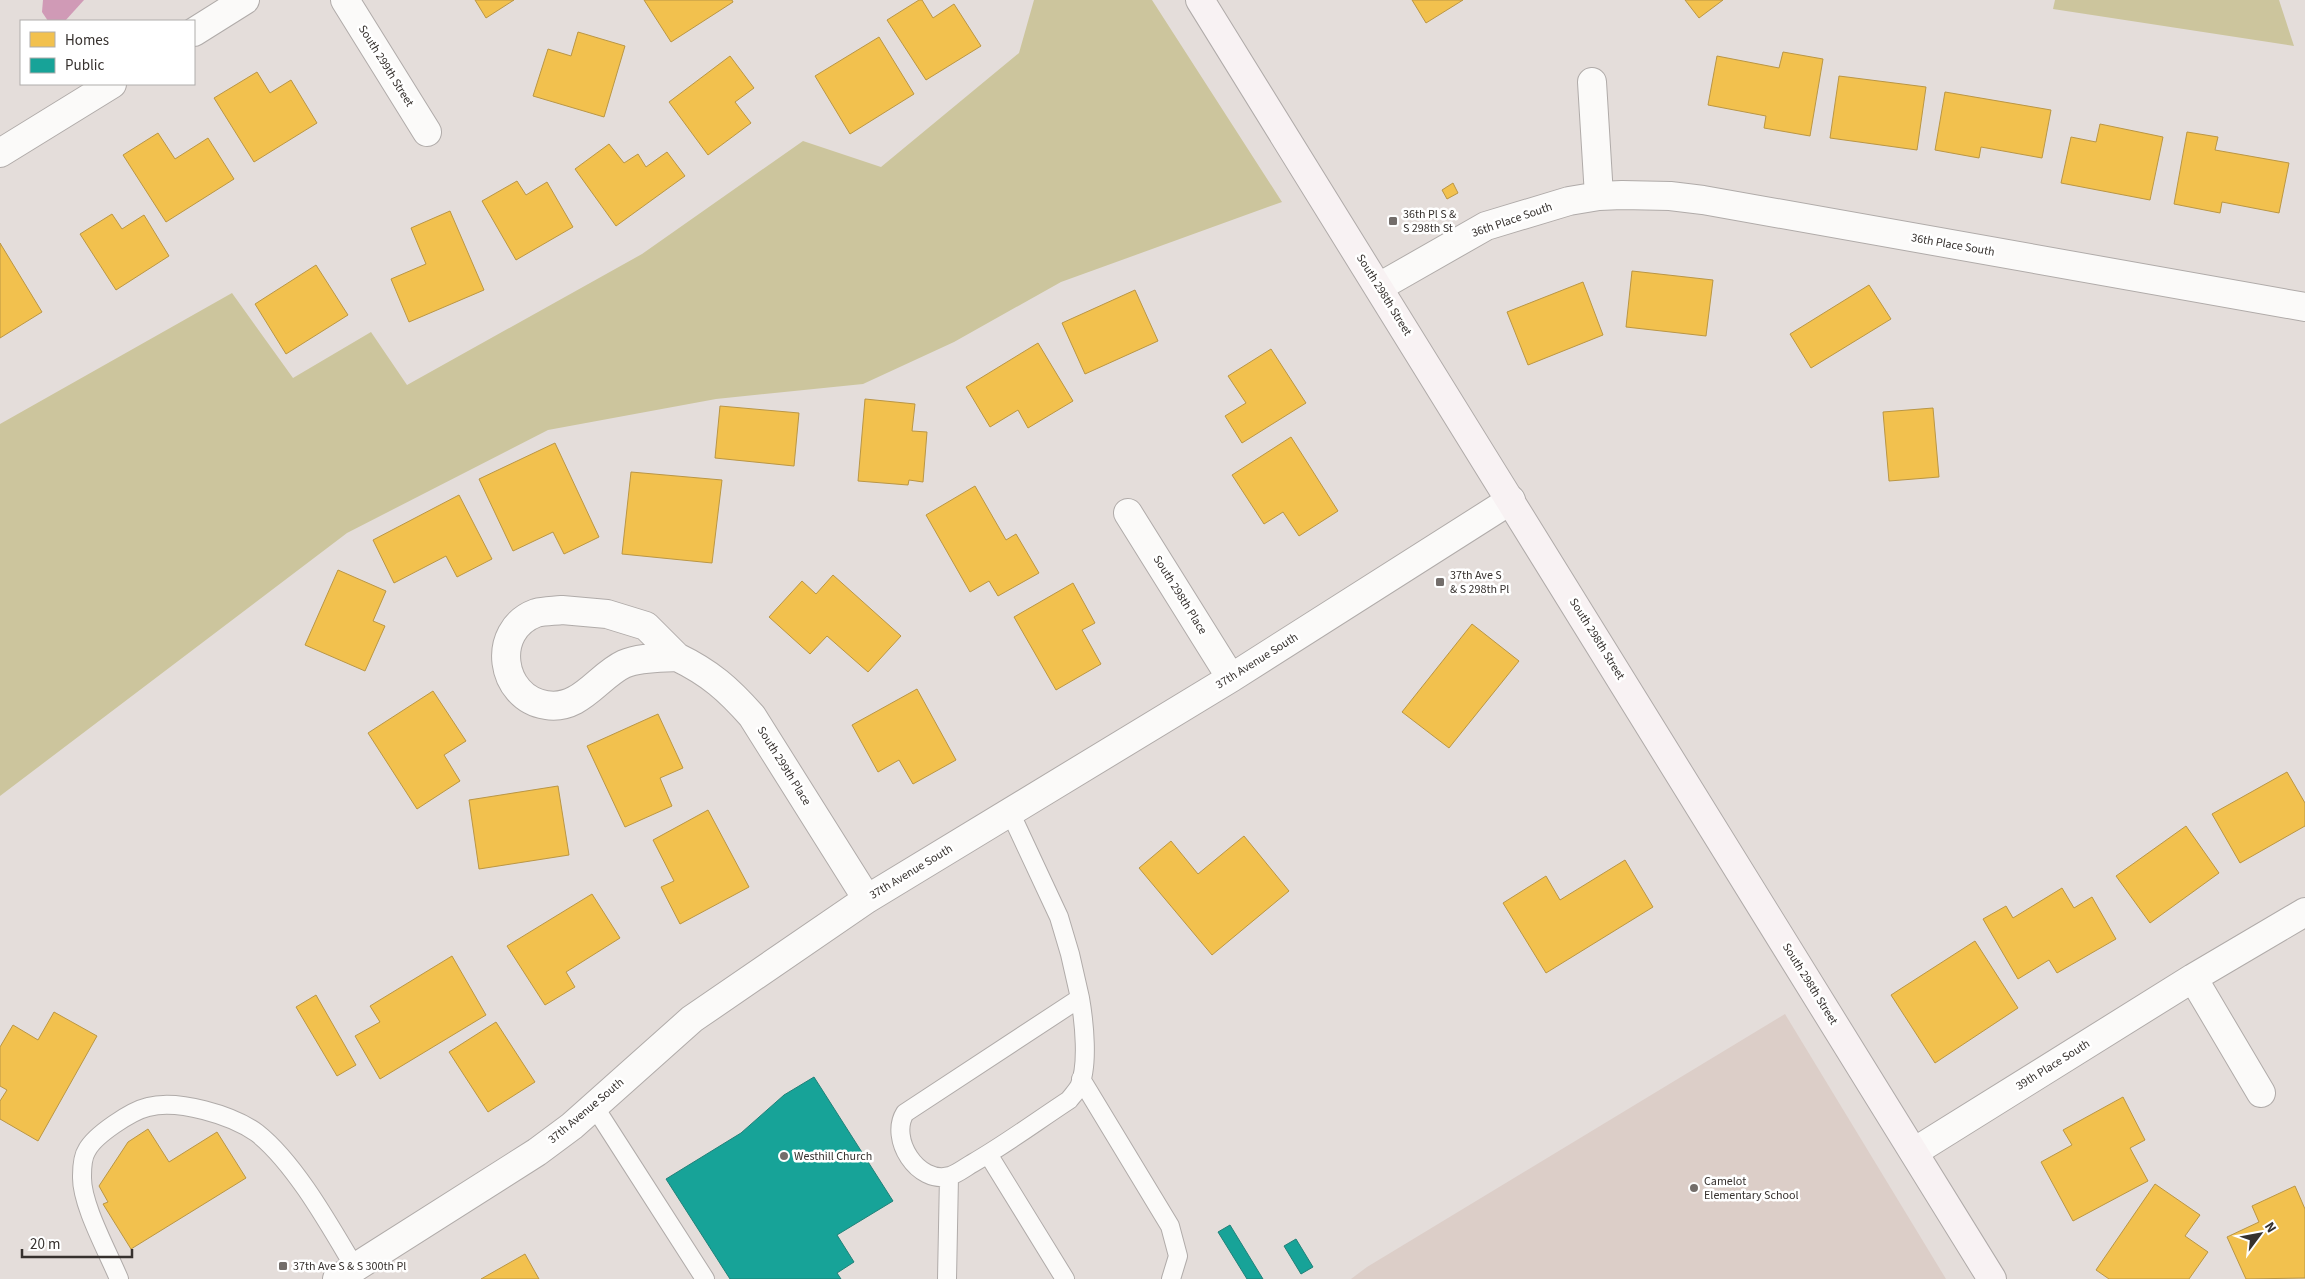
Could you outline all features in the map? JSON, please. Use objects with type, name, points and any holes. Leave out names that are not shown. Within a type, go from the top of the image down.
[{"type":"street","points":[[195,31],[245,0]]},
{"type":"street","name":"South 299th Street","points":[[346,0],[427,132]]},
{"type":"street","name":"South 298th Street","points":[[1200,0],[1992,1279]]},
{"type":"street","points":[[1592,82],[1599,196]]},
{"type":"street","points":[[0,152],[110,85]]},
{"type":"street","name":"36th Place South","points":[[1379,287],[1486,226],[1569,202],[1599,196],[1650,195],[1703,200],[2305,307]]},
{"type":"street","name":"37th Avenue South","points":[[346,1273],[537,1152],[594,1106],[692,1019],[867,899],[1231,678],[1511,500]]},
{"type":"street","name":"South 298th Place","points":[[1128,513],[1231,678]]},
{"type":"street","name":"South 299th Place","points":[[677,656],[643,659],[624,664],[576,700],[561,705],[539,703],[519,692],[510,680],[505,665],[506,649],[512,634],[522,621],[536,613],[562,610],[607,614],[646,626],[677,656],[713,677],[729,690],[752,716],[867,899]]},
{"type":"street","name":"39th Place South","points":[[1914,1152],[2193,978],[2305,912]]},
{"type":"street","points":[[2193,978],[2262,1093]]},
{"type":"lane","points":[[1010,812],[1059,917],[1070,954],[1080,998],[1085,1026],[1081,1079],[1069,1100],[988,1154],[949,1176],[930,1175],[916,1165],[904,1150],[899,1133],[900,1121],[905,1112],[1080,998]]},
{"type":"lane","points":[[1081,1079],[1170,1226],[1178,1256],[1172,1279]]},
{"type":"lane","points":[[119,1279],[85,1198],[82,1176],[86,1151],[105,1129],[148,1107],[182,1106],[217,1114],[256,1133],[287,1164],[346,1273]]},
{"type":"lane","points":[[594,1106],[705,1279]]},
{"type":"lane","points":[[988,1154],[1065,1279]]},
{"type":"lane","points":[[947,1279],[949,1176]]},
{"type":"shaded area","points":[[43,0],[84,0],[66,20],[47,20],[42,12]]},
{"type":"shaded area","points":[[1034,0],[1152,0],[1282,202],[1061,282],[954,342],[863,384],[716,399],[548,430],[347,533],[0,796],[0,424],[232,293],[293,378],[371,332],[407,385],[642,254],[803,141],[881,167],[1019,53]]},
{"type":"shaded area","points":[[2055,0],[2279,0],[2294,46],[2053,9]]},
{"type":"shaded area","name":"Camelot Elementary School","points":[[1785,1014],[1946,1279],[1351,1279],[1367,1267]]},
{"type":"building: Homes","points":[[475,0],[514,0],[486,18]]},
{"type":"building: Homes","points":[[644,0],[732,0],[733,2],[671,42]]},
{"type":"building: Homes","points":[[922,0],[933,18],[954,4],[981,46],[926,80],[887,20]]},
{"type":"building: Homes","points":[[1412,0],[1463,0],[1426,23]]},
{"type":"building: Homes","points":[[1685,0],[1723,0],[1699,18]]},
{"type":"building: Homes","points":[[578,32],[625,46],[604,117],[533,96],[548,49],[571,56]]},
{"type":"building: Homes","points":[[879,37],[914,94],[850,134],[815,76]]},
{"type":"building: Homes","points":[[1783,52],[1823,59],[1810,136],[1764,128],[1766,116],[1708,105],[1717,56],[1779,68]]},
{"type":"building: Homes","points":[[730,56],[754,88],[735,102],[751,123],[708,155],[669,102]]},
{"type":"building: Homes","points":[[257,72],[270,93],[291,80],[317,123],[254,162],[214,98]]},
{"type":"building: Homes","points":[[1839,76],[1926,87],[1917,150],[1830,138]]},
{"type":"building: Homes","points":[[1945,92],[2051,110],[2042,158],[1981,147],[1979,158],[1935,150]]},
{"type":"building: Homes","points":[[2100,124],[2163,137],[2150,200],[2061,183],[2071,137],[2096,142]]},
{"type":"building: Homes","points":[[2187,132],[2218,137],[2215,150],[2289,163],[2279,213],[2222,202],[2220,213],[2174,204]]},
{"type":"building: Homes","points":[[158,133],[175,159],[208,138],[234,179],[166,222],[123,155]]},
{"type":"building: Homes","points":[[609,144],[624,163],[638,154],[646,167],[667,152],[685,176],[616,226],[575,169]]},
{"type":"building: Homes","points":[[517,181],[526,195],[547,182],[573,227],[516,260],[482,201]]},
{"type":"building: Homes","points":[[1453,183],[1458,193],[1447,199],[1442,190]]},
{"type":"building: Homes","points":[[450,211],[484,290],[409,322],[391,279],[426,264],[411,228]]},
{"type":"building: Homes","points":[[112,214],[122,229],[144,215],[169,256],[116,290],[80,234]]},
{"type":"building: Homes","points":[[0,243],[42,312],[0,338]]},
{"type":"building: Homes","points":[[316,265],[348,315],[286,354],[255,304]]},
{"type":"building: Homes","points":[[1632,271],[1713,280],[1706,336],[1626,327]]},
{"type":"building: Homes","points":[[1583,282],[1603,335],[1528,365],[1507,312]]},
{"type":"building: Homes","points":[[1869,285],[1891,319],[1811,368],[1790,334]]},
{"type":"building: Homes","points":[[1135,290],[1158,341],[1085,374],[1062,323]]},
{"type":"building: Homes","points":[[1038,343],[1073,401],[1028,428],[1018,410],[990,427],[966,387]]},
{"type":"building: Homes","points":[[1271,349],[1306,403],[1242,443],[1225,416],[1246,403],[1228,376]]},
{"type":"building: Homes","points":[[865,399],[915,404],[912,431],[927,432],[923,482],[909,480],[908,485],[858,481]]},
{"type":"building: Homes","points":[[720,406],[799,413],[794,466],[715,458]]},
{"type":"building: Homes","points":[[1933,408],[1939,477],[1889,481],[1883,412]]},
{"type":"building: Homes","points":[[1291,437],[1338,511],[1299,536],[1283,512],[1264,524],[1232,475]]},
{"type":"building: Homes","points":[[555,443],[599,537],[564,554],[553,532],[513,551],[479,479]]},
{"type":"building: Homes","points":[[631,472],[722,480],[712,563],[622,554]]},
{"type":"building: Homes","points":[[975,486],[1006,540],[1016,534],[1039,573],[998,596],[989,581],[970,592],[926,515]]},
{"type":"building: Homes","points":[[459,495],[492,559],[457,577],[446,556],[394,583],[373,540]]},
{"type":"building: Homes","points":[[338,570],[386,591],[373,621],[385,626],[365,671],[305,645]]},
{"type":"building: Homes","points":[[833,575],[901,636],[868,672],[827,636],[810,654],[769,617],[802,581],[816,594]]},
{"type":"building: Homes","points":[[1073,583],[1095,623],[1082,630],[1101,664],[1056,690],[1014,617]]},
{"type":"building: Homes","points":[[1472,624],[1519,661],[1449,748],[1402,712]]},
{"type":"building: Homes","points":[[917,689],[956,760],[913,784],[899,760],[878,772],[852,725]]},
{"type":"building: Homes","points":[[433,691],[466,741],[444,755],[460,781],[417,809],[368,733]]},
{"type":"building: Homes","points":[[658,714],[683,768],[660,778],[672,806],[625,827],[587,746]]},
{"type":"building: Homes","points":[[2287,772],[2305,803],[2305,826],[2240,863],[2212,814]]},
{"type":"building: Homes","points":[[558,786],[569,855],[479,869],[469,800]]},
{"type":"building: Homes","points":[[708,810],[749,887],[680,924],[661,887],[674,881],[653,840]]},
{"type":"building: Homes","points":[[2186,826],[2219,873],[2150,923],[2116,876]]},
{"type":"building: Homes","points":[[1244,836],[1289,891],[1212,955],[1139,868],[1171,841],[1198,874]]},
{"type":"building: Homes","points":[[1625,860],[1653,907],[1546,973],[1503,903],[1546,876],[1560,900]]},
{"type":"building: Homes","points":[[2062,888],[2074,908],[2092,897],[2116,939],[2057,973],[2049,960],[2018,979],[1983,919],[2006,906],[2013,918]]},
{"type":"building: Homes","points":[[592,894],[620,938],[566,972],[575,987],[545,1005],[507,946]]},
{"type":"building: Homes","points":[[1975,941],[2018,1008],[1935,1063],[1891,995]]},
{"type":"building: Homes","points":[[452,956],[486,1015],[380,1079],[355,1036],[380,1022],[370,1006]]},
{"type":"building: Homes","points":[[316,995],[356,1065],[337,1076],[296,1007]]},
{"type":"building: Homes","points":[[54,1012],[97,1036],[38,1141],[0,1119],[0,1101],[7,1090],[0,1086],[0,1047],[13,1025],[38,1040]]},
{"type":"building: Homes","points":[[496,1022],[535,1082],[488,1112],[449,1052]]},
{"type":"building: Homes","points":[[2123,1097],[2145,1140],[2130,1148],[2148,1181],[2073,1221],[2041,1162],[2072,1145],[2063,1130]]},
{"type":"building: Homes","points":[[148,1129],[169,1162],[217,1132],[246,1178],[131,1249],[103,1204],[108,1202],[99,1186],[128,1142]]},
{"type":"building: Homes","points":[[2155,1184],[2200,1215],[2185,1236],[2208,1252],[2189,1279],[2109,1279],[2096,1270]]},
{"type":"building: Homes","points":[[2295,1186],[2305,1209],[2305,1278],[2246,1279],[2227,1237],[2259,1222],[2252,1206]]},
{"type":"building: Homes","points":[[525,1254],[539,1279],[481,1279]]},
{"type":"building: Public","name":"Westhill Church","points":[[814,1077],[893,1201],[837,1235],[854,1262],[837,1273],[841,1279],[730,1279],[666,1179],[741,1133],[784,1095]]},
{"type":"building: Public","points":[[1230,1225],[1263,1279],[1247,1279],[1218,1232]]},
{"type":"building: Public","points":[[1296,1239],[1313,1267],[1301,1274],[1284,1246]]},
{"type":"place","name":"36th Pl S & S 298th St","points":[[1393,221]]},
{"type":"place","name":"37th Ave S & S 298th Pl","points":[[1440,582]]},
{"type":"place","name":"Westhill Church","points":[[784,1156]]},
{"type":"place","name":"Camelot Elementary School","points":[[1694,1188]]},
{"type":"place","name":"37th Ave S & S 300th Pl","points":[[283,1266]]}]
